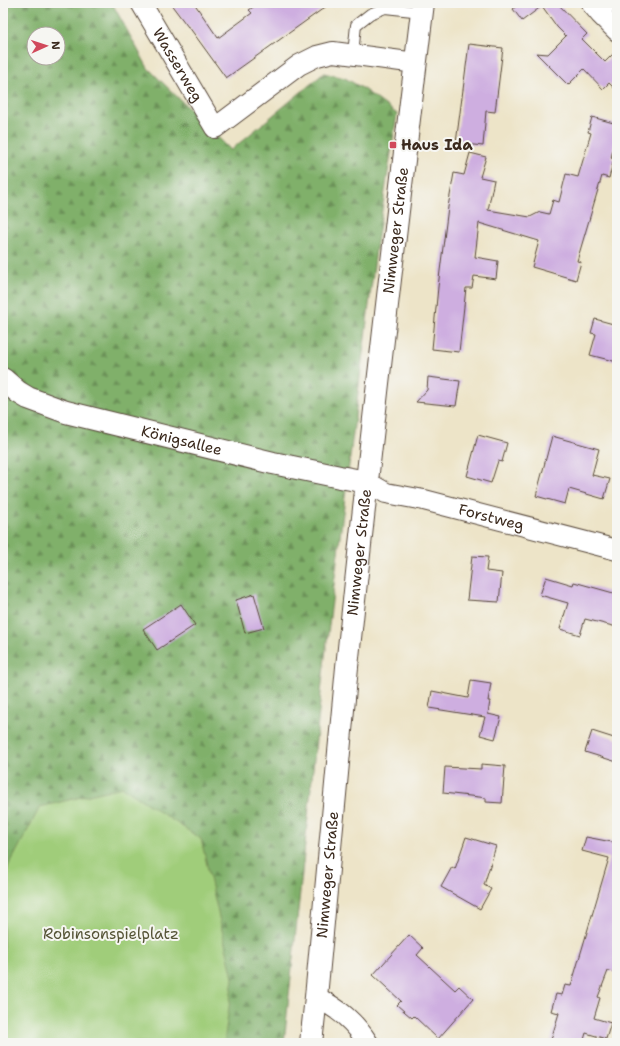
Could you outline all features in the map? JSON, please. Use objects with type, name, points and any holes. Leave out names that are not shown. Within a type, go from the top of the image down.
[{"type":"main road","name":"Nimweger Straße","points":[[311,1043],[347,668],[367,482],[405,147],[423,7]]},
{"type":"main road","name":"Königsallee","points":[[5,384],[28,398],[66,412],[273,463],[367,482]]},
{"type":"street","name":"Wasserweg","points":[[141,3],[215,128],[299,65],[317,56],[333,52],[353,54]]},
{"type":"street","points":[[602,7],[617,30]]},
{"type":"street","points":[[353,54],[416,62]]},
{"type":"street","name":"Forstweg","points":[[367,482],[386,493],[424,500],[617,550]]},
{"type":"street","points":[[316,998],[335,1007],[359,1029],[368,1043]]},
{"type":"lane","points":[[353,54],[356,25],[370,14],[385,8],[423,7]]},
{"type":"green space","points":[[3,3],[112,3],[148,68],[231,150],[324,73],[345,78],[362,88],[397,114],[376,249],[324,665],[284,1043],[3,1043]]},
{"type":"green space","name":"Robinsonspielplatz","points":[[122,787],[201,839],[233,978],[224,1043],[3,1043],[3,877],[40,807]]},
{"type":"building","points":[[170,3],[194,3],[218,38],[252,13],[249,10],[259,3],[331,3],[226,78]]},
{"type":"building","points":[[520,3],[557,3],[587,34],[582,39],[605,62],[617,50],[617,91],[609,83],[603,89],[584,69],[568,85],[536,53],[548,54],[566,36],[557,27],[542,6],[522,21],[513,9]]},
{"type":"building","points":[[469,44],[503,48],[495,112],[486,111],[483,146],[456,143]]},
{"type":"building","points":[[592,117],[617,124],[617,134],[611,158],[614,159],[609,178],[602,176],[577,261],[581,262],[576,280],[532,267],[539,241],[479,223],[475,257],[498,261],[496,279],[474,276],[472,288],[466,288],[459,352],[432,349],[448,207],[454,173],[464,175],[470,153],[486,157],[480,177],[494,180],[488,210],[530,217],[540,212],[549,214],[553,200],[559,202],[566,174],[578,177],[591,133],[588,132]]},
{"type":"building","points":[[595,319],[617,325],[617,362],[590,355],[596,334],[591,333]]},
{"type":"building","points":[[428,377],[460,381],[456,406],[416,402],[427,390]]},
{"type":"building","points":[[478,435],[507,443],[502,462],[498,461],[491,483],[467,476]]},
{"type":"building","points":[[552,436],[599,449],[592,475],[610,479],[604,499],[569,489],[565,504],[536,496]]},
{"type":"building","points":[[472,556],[488,557],[486,571],[502,573],[499,602],[467,600]]},
{"type":"building","points":[[546,577],[573,585],[574,582],[617,594],[617,627],[585,619],[580,635],[560,629],[568,603],[540,595]]},
{"type":"building","points":[[254,594],[264,628],[245,633],[236,600]]},
{"type":"building","points":[[181,604],[195,625],[157,650],[143,629]]},
{"type":"building","points":[[471,680],[491,683],[488,701],[490,701],[488,714],[501,717],[495,739],[480,735],[485,717],[429,708],[432,691],[468,698]]},
{"type":"building","points":[[592,731],[617,739],[617,762],[585,752]]},
{"type":"building","points":[[481,764],[505,766],[502,803],[486,802],[486,798],[443,793],[445,767],[481,769]]},
{"type":"building","points":[[466,837],[496,846],[484,885],[491,889],[480,909],[441,887],[452,867],[455,869]]},
{"type":"building","points":[[586,837],[617,843],[617,964],[615,972],[608,971],[598,997],[600,998],[594,1018],[611,1023],[606,1039],[586,1033],[583,1043],[550,1043],[559,1013],[551,1011],[556,994],[562,995],[565,985],[571,986],[609,858],[582,851]]},
{"type":"building","points":[[409,935],[423,948],[417,955],[455,990],[459,986],[473,999],[438,1039],[414,1016],[412,1018],[397,1005],[401,1001],[373,975]]},
{"type":"place","name":"Haus Ida","points":[[393,145]]}]
